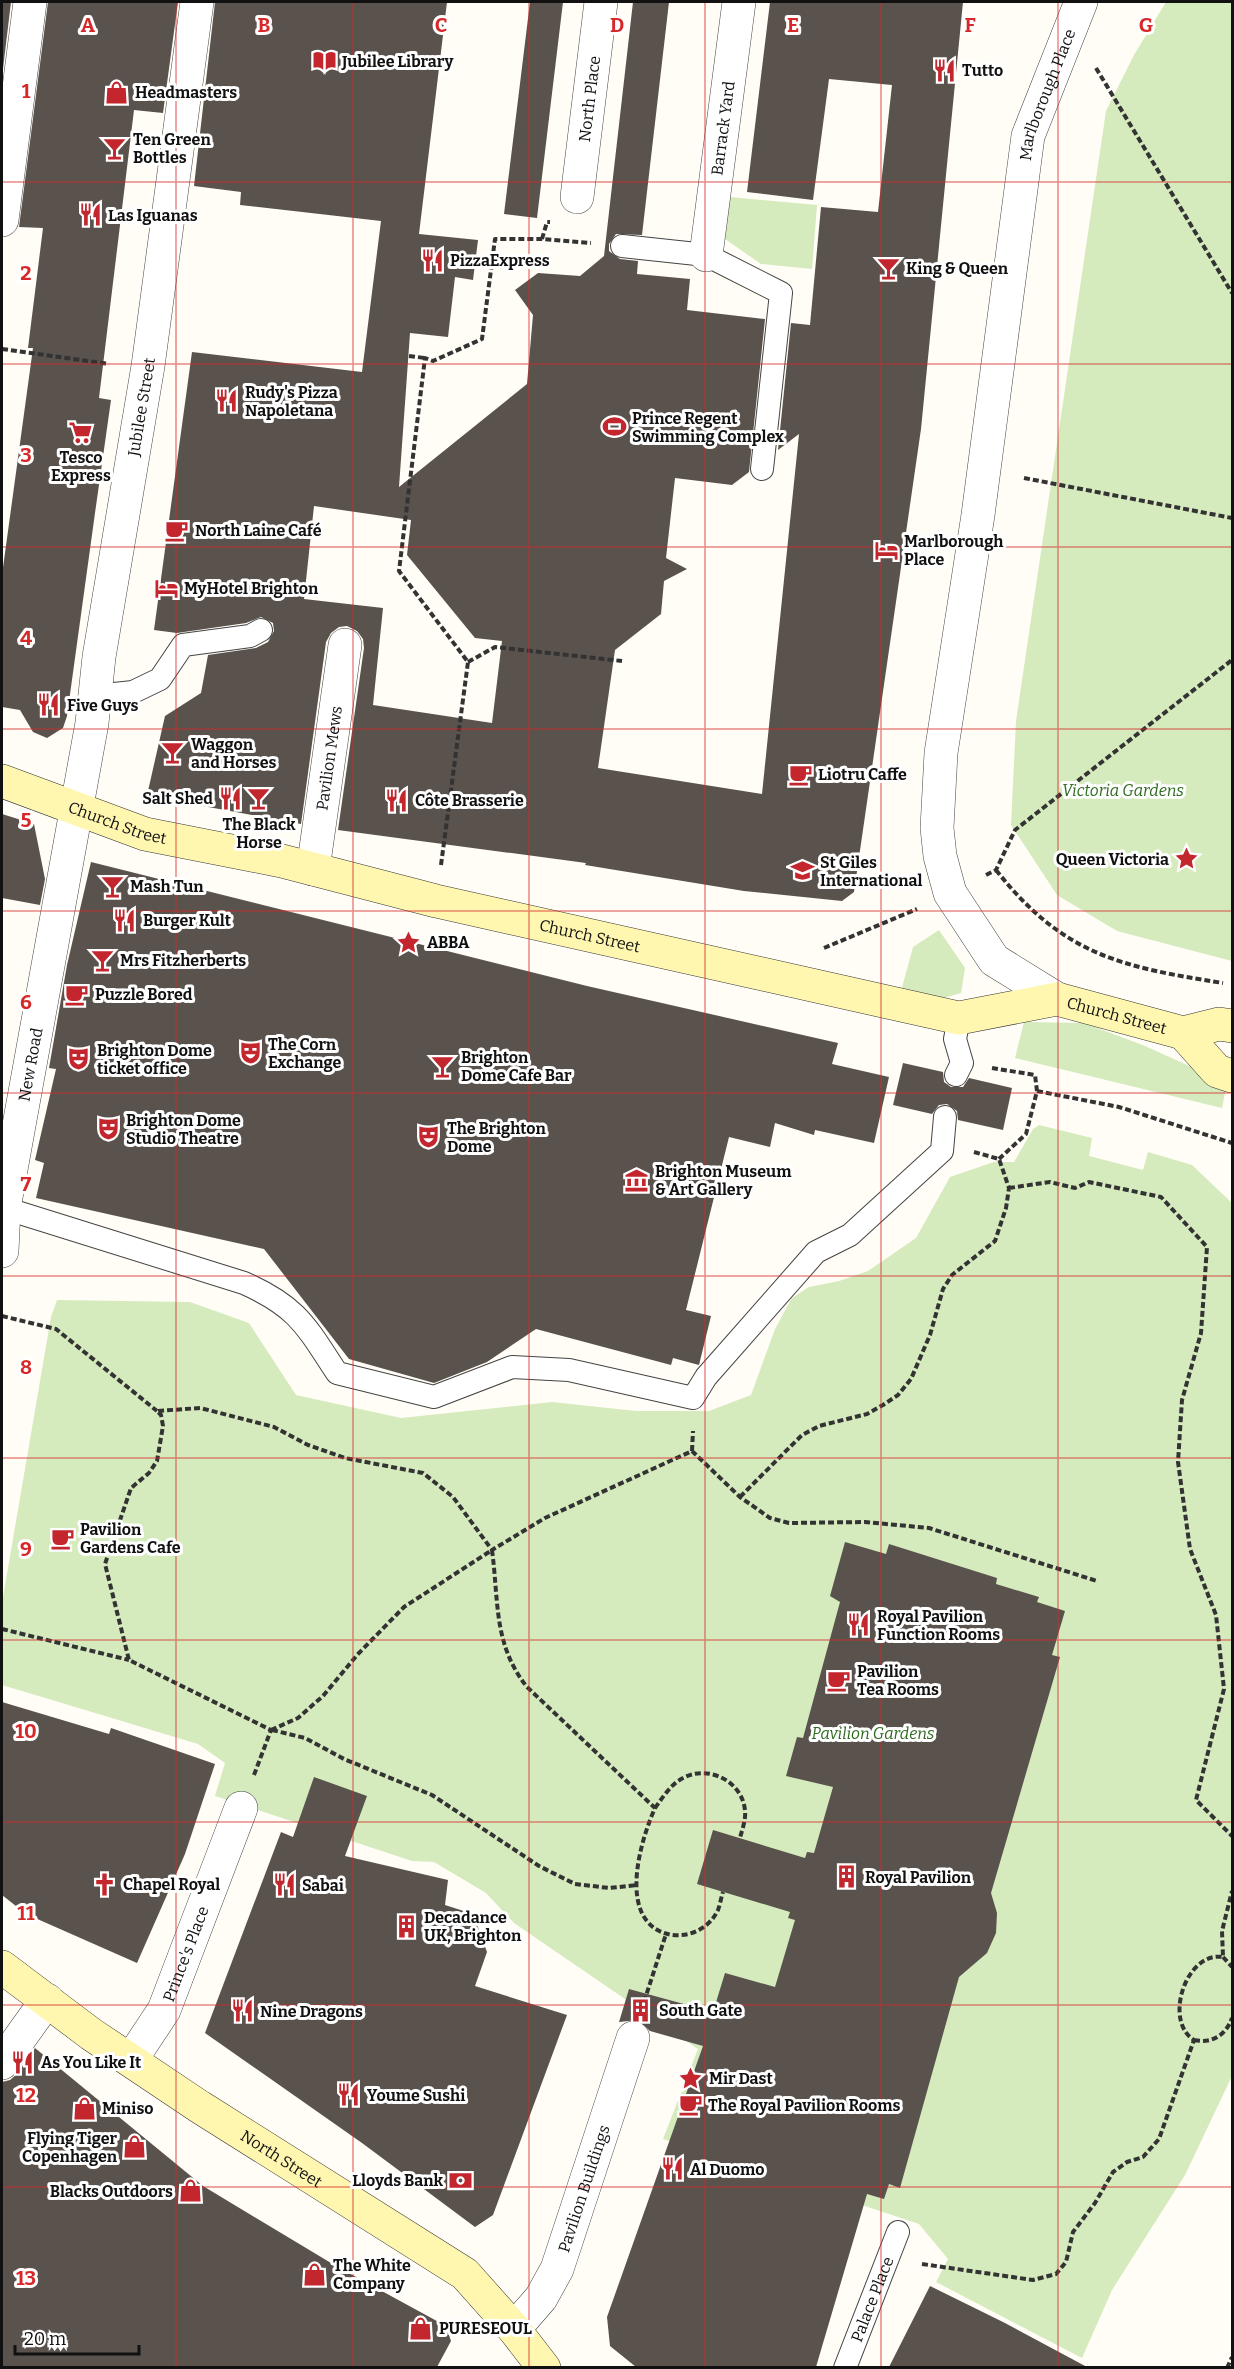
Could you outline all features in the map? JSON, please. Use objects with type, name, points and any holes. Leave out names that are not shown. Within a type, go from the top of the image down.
[{"type":"street","points":[[2,220],[30,2]]},
{"type":"street","name":"Jubilee Street","points":[[77,809],[148,366],[197,2]]},
{"type":"street","name":"North Place","points":[[577,197],[601,2]]},
{"type":"street","name":"Barrack Yard","points":[[706,255],[739,2]]},
{"type":"street","name":"Marlborough Place","points":[[1057,999],[993,960],[950,893],[940,856],[937,828],[945,718],[978,515],[1028,136],[1081,2]]},
{"type":"street","name":"Pavilion Mews","points":[[313,869],[345,645]]},
{"type":"street","name":"Church Street","points":[[2,781],[145,834],[313,869],[436,901],[959,1018],[1057,999],[1183,1033],[1219,1024],[1233,1026]]},
{"type":"street","name":"New Road","points":[[2,1251],[4,1208],[77,809]]},
{"type":"street","name":"Church Street","points":[[1183,1033],[1217,1071],[1233,1076]]},
{"type":"street","name":"Prince's Place","points":[[131,2060],[164,2010],[242,1808]]},
{"type":"street","name":"North Street","points":[[2,1967],[131,2060],[266,2150],[465,2274],[544,2367]]},
{"type":"street","points":[[2,2063],[47,2000]]},
{"type":"street","name":"Pavilion Buildings","points":[[514,2329],[541,2298],[557,2269],[633,2038]]},
{"type":"lane","points":[[622,246],[706,255],[781,293],[762,469]]},
{"type":"lane","points":[[95,696],[133,692],[160,679],[183,645],[250,636],[261,630]]},
{"type":"lane","points":[[959,1018],[955,1039],[959,1069]]},
{"type":"lane","points":[[4,1208],[244,1283],[275,1297],[302,1320],[337,1373],[434,1397],[512,1367],[569,1370],[693,1398],[706,1377],[816,1252],[850,1235],[942,1151],[945,1118]]},
{"type":"lane","name":"Palace Place","points":[[845,2367],[898,2232]]},
{"type":"path","points":[[1096,67],[1233,293]]},
{"type":"path","points":[[542,239],[547,222]]},
{"type":"path","points":[[409,356],[433,361],[482,339],[495,239],[542,239],[622,246]]},
{"type":"path","points":[[2,349],[99,364]]},
{"type":"path","points":[[425,358],[399,571],[468,662],[436,901]]},
{"type":"path","points":[[1024,478],[1233,519]]},
{"type":"path","points":[[468,662],[495,647],[622,661]]},
{"type":"path","points":[[1233,660],[1015,830],[996,870],[1021,901],[1051,928],[1089,951],[1139,967],[1233,985]]},
{"type":"path","points":[[817,951],[854,933],[924,906]]},
{"type":"path","points":[[740,1497],[802,1435],[819,1426],[867,1414],[898,1395],[921,1359],[943,1288],[952,1275],[995,1241],[1006,1208],[1009,1188],[999,1159],[1026,1134],[1037,1091],[1035,1075],[959,1069]]},
{"type":"path","points":[[1037,1091],[1119,1107],[1233,1143]]},
{"type":"path","points":[[1009,1188],[1050,1182],[1075,1188],[1089,1182],[1161,1197],[1163,1203],[1207,1247],[1201,1333],[1182,1400],[1178,1462],[1190,1549],[1216,1615],[1224,1689],[1196,1800],[1233,1836]]},
{"type":"path","points":[[2,1316],[56,1329],[161,1414],[163,1426],[157,1461],[149,1473],[131,1488],[105,1564],[129,1660]]},
{"type":"path","points":[[157,1411],[200,1408],[274,1427],[308,1445],[345,1458],[423,1473],[453,1497],[492,1550],[497,1616],[510,1664],[527,1687],[655,1808]]},
{"type":"path","points":[[242,1808],[271,1730],[298,1718],[323,1696],[358,1654],[404,1607],[545,1518],[692,1451],[740,1497],[770,1518],[789,1523],[864,1522],[929,1528],[1097,1581]]},
{"type":"path","points":[[2,1629],[129,1660],[271,1730],[305,1738],[344,1759],[432,1795],[539,1866],[575,1884],[609,1888],[638,1885]]},
{"type":"path","points":[[723,1892],[718,1910],[705,1925],[690,1934],[666,1934],[652,1927],[638,1904],[640,1851],[655,1808],[667,1791],[686,1776],[705,1772],[719,1776],[733,1786],[743,1801],[745,1818],[740,1838]]},
{"type":"path","points":[[1223,1957],[1222,1931],[1233,1891]]},
{"type":"path","points":[[649,1988],[666,1934]]},
{"type":"path","points":[[1233,1966],[1223,1957],[1214,1956],[1203,1960],[1192,1970],[1184,1989],[1179,2018],[1184,2031],[1194,2040],[1209,2042],[1225,2032],[1233,2018]]},
{"type":"path","points":[[887,2259],[1010,2278],[1034,2280],[1056,2274],[1066,2262],[1073,2232],[1095,2203],[1113,2172],[1127,2162],[1143,2157],[1159,2139],[1194,2040]]},
{"type":"path","points":[[1227,2367],[1233,2357]]},
{"type":"green space","name":"Victoria Gardens","points":[[1166,2],[1232,2],[1232,961],[1117,931],[1057,895],[1011,825],[1016,721],[1106,111],[1134,55]]},
{"type":"green space","points":[[730,197],[817,205],[812,269],[761,264],[725,239]]},
{"type":"green space","points":[[939,930],[965,968],[961,993],[934,1001],[900,995],[913,947]]},
{"type":"green space","points":[[1024,1022],[1084,1023],[1145,1046],[1227,1083],[1222,1108],[1015,1058]]},
{"type":"green space","name":"Pavilion Gardens","points":[[1039,1125],[1092,1138],[1089,1156],[1143,1170],[1148,1152],[1192,1165],[1232,1203],[1232,2076],[1185,2175],[1112,2290],[1082,2358],[936,2282],[948,2259],[919,2224],[663,2139],[698,2049],[514,1923],[486,1893],[434,1862],[412,1861],[215,1796],[225,1763],[198,1744],[2,1685],[2,1603],[51,1317],[57,1300],[190,1302],[249,1323],[296,1395],[401,1418],[552,1402],[636,1411],[709,1411],[751,1395],[775,1329],[792,1298],[809,1287],[839,1281],[868,1271],[916,1238],[950,1177],[994,1162],[1014,1162],[1033,1129]]},
{"type":"building","points":[[2,2],[11,2],[2,77]]},
{"type":"building","points":[[48,2],[178,2],[163,113],[134,110],[99,398],[111,400],[67,716],[63,728],[47,738],[33,732],[20,710],[2,707],[2,575],[33,348],[28,348],[43,228],[19,227]]},
{"type":"building","points":[[215,2],[447,2],[419,234],[478,240],[473,280],[455,277],[448,337],[410,333],[399,487],[527,384],[533,315],[515,290],[538,273],[580,276],[604,256],[633,2],[669,2],[642,235],[616,234],[609,244],[609,251],[620,259],[638,261],[637,274],[690,279],[687,310],[765,319],[749,472],[732,485],[675,478],[666,558],[687,569],[664,581],[661,614],[615,650],[598,768],[762,794],[799,434],[778,450],[791,323],[810,325],[821,207],[878,212],[892,85],[829,79],[813,200],[747,192],[770,2],[963,2],[921,429],[854,892],[842,901],[744,891],[585,865],[586,863],[338,830],[364,648],[363,639],[357,631],[347,626],[339,627],[331,633],[326,642],[301,824],[192,804],[191,801],[148,791],[165,716],[201,693],[208,655],[256,648],[268,642],[274,631],[273,623],[261,617],[246,623],[177,633],[154,630],[192,352],[362,372],[381,221],[240,205],[241,192],[194,186]],"holes":[[[314,506],[411,520],[407,555],[475,638],[502,641],[492,723],[373,705],[383,608],[304,599]]]},
{"type":"building","points":[[530,2],[563,2],[537,218],[504,214]]},
{"type":"building","points":[[2,814],[34,824],[45,879],[40,905],[2,898]]},
{"type":"building","points":[[91,862],[587,986],[838,1043],[832,1064],[889,1077],[874,1143],[815,1130],[814,1135],[775,1123],[770,1147],[729,1137],[686,1310],[711,1316],[699,1365],[673,1358],[671,1365],[536,1329],[487,1362],[434,1383],[349,1359],[264,1249],[36,1198],[44,1163],[35,1160],[56,1069],[49,1068],[67,965]]},
{"type":"building","points":[[903,1063],[943,1072],[944,1082],[951,1087],[963,1087],[969,1078],[1012,1088],[1003,1130],[958,1120],[957,1111],[947,1104],[939,1105],[932,1114],[893,1105]]},
{"type":"building","name":"Royal Pavilion","points":[[845,1542],[886,1554],[889,1544],[997,1578],[996,1584],[1039,1597],[1037,1602],[1065,1611],[1052,1655],[1060,1657],[991,1893],[997,1913],[996,1933],[987,1953],[959,1977],[900,2188],[889,2184],[884,2199],[867,2194],[816,2367],[636,2367],[610,2346],[607,2317],[703,2046],[650,2031],[638,2020],[619,2022],[629,1989],[713,2012],[725,1973],[775,1987],[795,1920],[788,1918],[790,1912],[697,1884],[713,1830],[805,1858],[807,1852],[814,1853],[833,1787],[786,1776],[797,1737],[803,1738],[840,1602],[830,1596]]},
{"type":"building","points":[[2,1702],[109,1734],[111,1728],[215,1764],[185,1854],[137,1963],[26,1914],[2,1895]]},
{"type":"building","points":[[314,1777],[367,1796],[345,1856],[448,1880],[445,1905],[473,1914],[487,1952],[475,1986],[567,2015],[493,2215],[475,2227],[362,2143],[205,2033],[281,1832],[293,1837]]},
{"type":"building","points":[[35,2048],[203,2186],[336,2266],[446,2326],[451,2341],[437,2367],[2,2367],[2,2082],[10,2080],[17,2074]]},
{"type":"building","points":[[930,2286],[1005,2323],[1087,2367],[889,2367]]},
{"type":"place","name":"Jubilee Library","points":[[324,61]]},
{"type":"place","name":"Tutto","points":[[944,70]]},
{"type":"place","name":"Headmasters","points":[[117,92]]},
{"type":"place","name":"Ten Green Bottles","points":[[115,148]]},
{"type":"place","name":"Las Iguanas","points":[[90,215]]},
{"type":"place","name":"PizzaExpress","points":[[432,260]]},
{"type":"place","name":"King & Queen","points":[[888,268]]},
{"type":"place","name":"Rudy's Pizza Napoletana","points":[[227,401]]},
{"type":"place","name":"Prince Regent Swimming Complex","points":[[614,427]]},
{"type":"place","name":"Tesco Express","points":[[81,432]]},
{"type":"place","name":"North Laine Café","points":[[177,530]]},
{"type":"place","name":"Marlborough Place","points":[[886,550]]},
{"type":"place","name":"MyHotel Brighton","points":[[166,588]]},
{"type":"place","name":"Five Guys","points":[[49,705]]},
{"type":"place","name":"Waggon and Horses","points":[[173,753]]},
{"type":"place","name":"Liotru Caffe","points":[[800,774]]},
{"type":"place","name":"Salt Shed","points":[[231,798]]},
{"type":"place","name":"The Black Horse","points":[[259,799]]},
{"type":"place","name":"Côte Brasserie","points":[[397,800]]},
{"type":"place","name":"Queen Victoria","points":[[1187,859]]},
{"type":"place","name":"St Giles International","points":[[802,871]]},
{"type":"place","name":"Mash Tun","points":[[112,886]]},
{"type":"place","name":"Burger Kult","points":[[125,920]]},
{"type":"place","name":"ABBA","points":[[409,942]]},
{"type":"place","name":"Mrs Fitzherberts","points":[[102,960]]},
{"type":"place","name":"Puzzle Bored","points":[[77,994]]},
{"type":"place","name":"The Corn Exchange","points":[[250,1053]]},
{"type":"place","name":"Brighton Dome ticket office","points":[[79,1059]]},
{"type":"place","name":"Brighton Dome Cafe Bar","points":[[443,1066]]},
{"type":"place","name":"Brighton Dome Studio Theatre","points":[[108,1129]]},
{"type":"place","name":"The Brighton Dome","points":[[429,1137]]},
{"type":"place","name":"Brighton Museum & Art Gallery","points":[[637,1180]]},
{"type":"place","name":"Pavilion Gardens Cafe","points":[[62,1538]]},
{"type":"place","name":"Royal Pavilion Function Rooms","points":[[859,1625]]},
{"type":"place","name":"Pavilion Tea Rooms","points":[[839,1680]]},
{"type":"place","name":"Royal Pavilion","points":[[847,1877]]},
{"type":"place","name":"Chapel Royal","points":[[105,1884]]},
{"type":"place","name":"Sabai","points":[[284,1885]]},
{"type":"place","name":"Decadance UK, Brighton","points":[[406,1926]]},
{"type":"place","name":"South Gate","points":[[641,2010]]},
{"type":"place","name":"Nine Dragons","points":[[242,2011]]},
{"type":"place","name":"As You Like It","points":[[23,2062]]},
{"type":"place","name":"Mir Dast","points":[[691,2078]]},
{"type":"place","name":"Youme Sushi","points":[[349,2095]]},
{"type":"place","name":"The Royal Pavilion Rooms","points":[[690,2105]]},
{"type":"place","name":"Miniso","points":[[84,2108]]},
{"type":"place","name":"Flying Tiger Copenhagen","points":[[135,2147]]},
{"type":"place","name":"Al Duomo","points":[[672,2169]]},
{"type":"place","name":"Lloyds Bank","points":[[461,2180]]},
{"type":"place","name":"Blacks Outdoors","points":[[191,2191]]},
{"type":"place","name":"The White Company","points":[[315,2274]]},
{"type":"place","name":"PURESEOUL","points":[[421,2328]]}]
